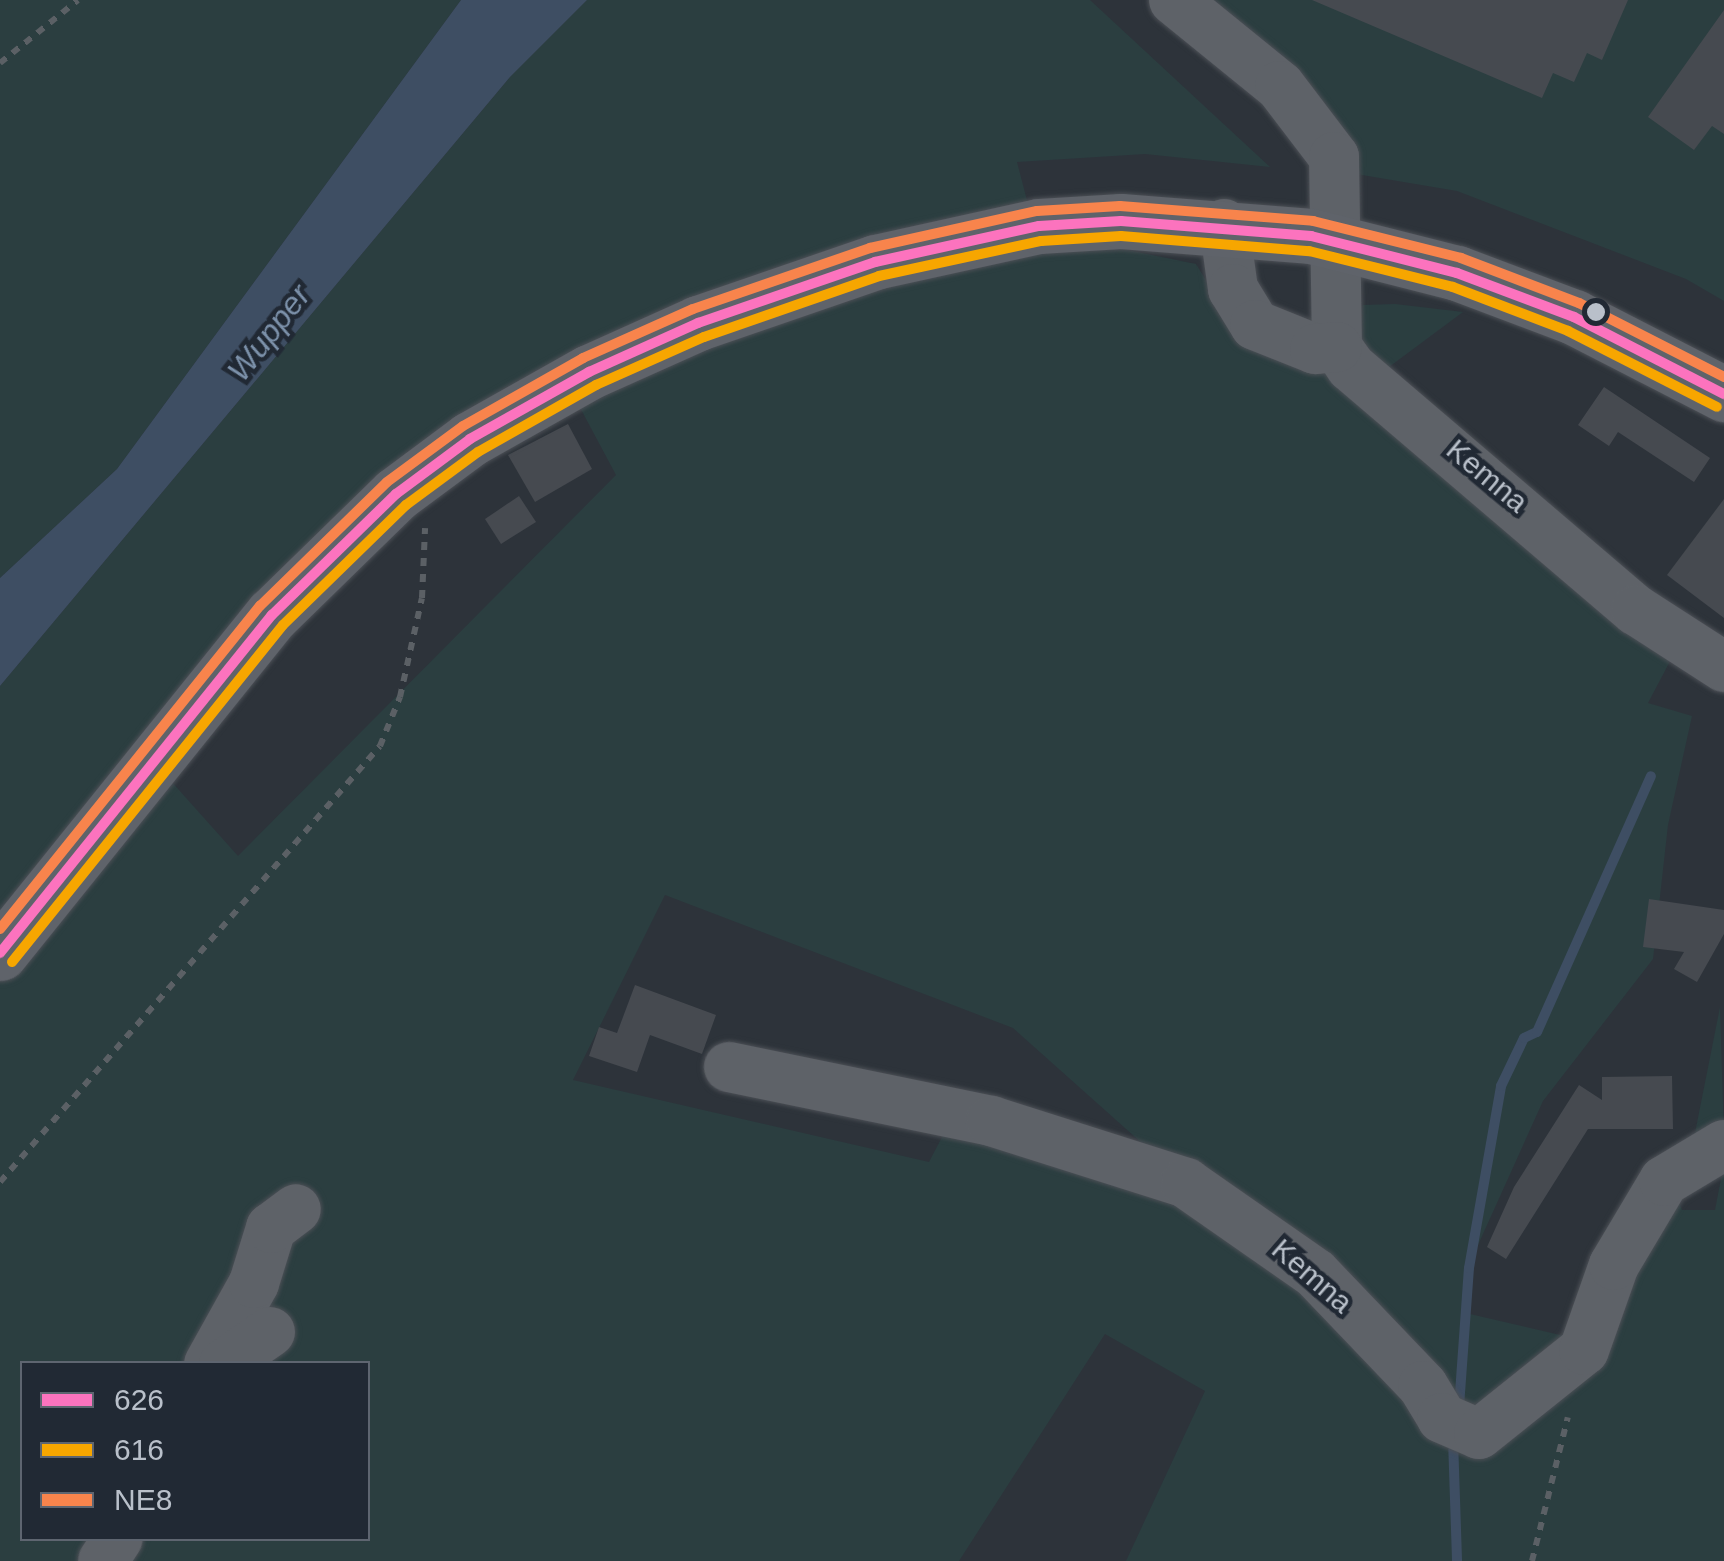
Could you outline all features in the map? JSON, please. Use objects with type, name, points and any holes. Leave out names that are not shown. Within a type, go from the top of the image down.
[{"type":"main road","points":[[0,953],[307,577],[364,520],[470,439],[640,348],[875,262],[1039,226],[1224,224],[1336,240],[1456,273],[1574,317],[1724,394]]},
{"type":"street","points":[[1174,0],[1316,125],[1336,170],[1338,347],[1316,349],[1256,325],[1233,289],[1224,224]]},
{"type":"street","name":"Kemna","points":[[1338,347],[1636,610],[1724,667]]},
{"type":"street","name":"Kemna","points":[[729,1067],[1041,1134],[1186,1182],[1315,1274],[1460,1431],[1498,1425],[1584,1350],[1636,1222],[1664,1181],[1724,1145]]},
{"type":"street","points":[[210,1361],[254,1283],[271,1228],[296,1208]]},
{"type":"street","points":[[228,1361],[270,1332]]},
{"type":"path","points":[[0,63],[78,0]]},
{"type":"path","points":[[0,1182],[380,746],[400,697],[422,598],[430,515]]},
{"type":"path","points":[[1532,1561],[1584,1350]]},
{"type":"shaded area","points":[[0,0],[461,0],[117,469],[0,578]]},
{"type":"shaded area","points":[[587,0],[1090,0],[1270,167],[1145,154],[1017,162],[1035,231],[1196,264],[1241,338],[1261,352],[1343,369],[1617,606],[1677,648],[1648,703],[1692,716],[1668,825],[1653,959],[1543,1101],[1469,1265],[1470,1314],[1577,1339],[1489,1421],[1446,1409],[1397,1350],[1389,1366],[1416,1406],[1455,1436],[1495,1439],[1595,1348],[1659,1206],[1675,1189],[1682,1210],[1715,1210],[1724,1163],[1724,1561],[1126,1561],[1205,1391],[1105,1334],[959,1561],[0,1561],[0,686],[510,77]],"holes":[[[577,402],[616,475],[238,856],[162,771],[379,529]],[[665,895],[1013,1028],[1181,1178],[953,1116],[929,1162],[573,1080]]]},
{"type":"shaded area","points":[[1198,0],[1724,0],[1724,301],[1686,279],[1457,191],[1356,174]]},
{"type":"shaded area","points":[[1395,304],[1463,312],[1389,367],[1368,370],[1353,315],[1363,305]]},
{"type":"shaded area","points":[[1720,1007],[1724,1137],[1692,1148]]},
{"type":"water","name":"Wupper","points":[[461,0],[587,0],[510,77],[0,686],[0,578],[117,469]]},
{"type":"building","points":[[1312,0],[1628,0],[1602,60],[1587,53],[1574,82],[1553,73],[1542,98]]},
{"type":"building","points":[[1724,10],[1724,134],[1712,126],[1694,150],[1648,117]]},
{"type":"building","points":[[1604,387],[1710,458],[1694,482],[1618,432],[1609,446],[1578,425]]},
{"type":"building","points":[[568,424],[592,469],[535,502],[508,455]]},
{"type":"building","points":[[519,496],[536,522],[501,544],[485,519]]},
{"type":"building","points":[[1724,499],[1724,618],[1667,575]]},
{"type":"building","points":[[1649,899],[1724,910],[1724,934],[1697,982],[1674,969],[1684,952],[1643,947]]},
{"type":"building","points":[[635,985],[716,1015],[702,1054],[650,1035],[637,1072],[589,1056],[599,1027],[617,1033]]},
{"type":"building","points":[[1672,1076],[1673,1129],[1588,1129],[1506,1259],[1487,1247],[1514,1187],[1579,1085],[1602,1100],[1602,1077]]},
{"type":"waterway","points":[[1459,1407],[1469,1268],[1501,1086],[1524,1038],[1537,1032],[1651,776]]},
{"type":"waterway","points":[[1453,1439],[1457,1561]]},
{"type":"transit line","name":"NE8","points":[[0,929],[260,606],[387,482],[463,426],[583,358],[693,309],[870,248],[1037,211],[1120,206],[1313,221],[1461,258],[1579,303],[1724,377]]},
{"type":"transit line","name":"626","points":[[0,953],[272,615],[396,494],[470,439],[589,372],[698,323],[875,262],[1039,226],[1121,221],[1311,236],[1457,273],[1574,317],[1724,394]]},
{"type":"transit line","name":"616","points":[[12,962],[283,625],[406,505],[478,452],[596,385],[704,337],[879,276],[1041,241],[1121,236],[1309,251],[1453,287],[1568,331],[1717,407]]}]
